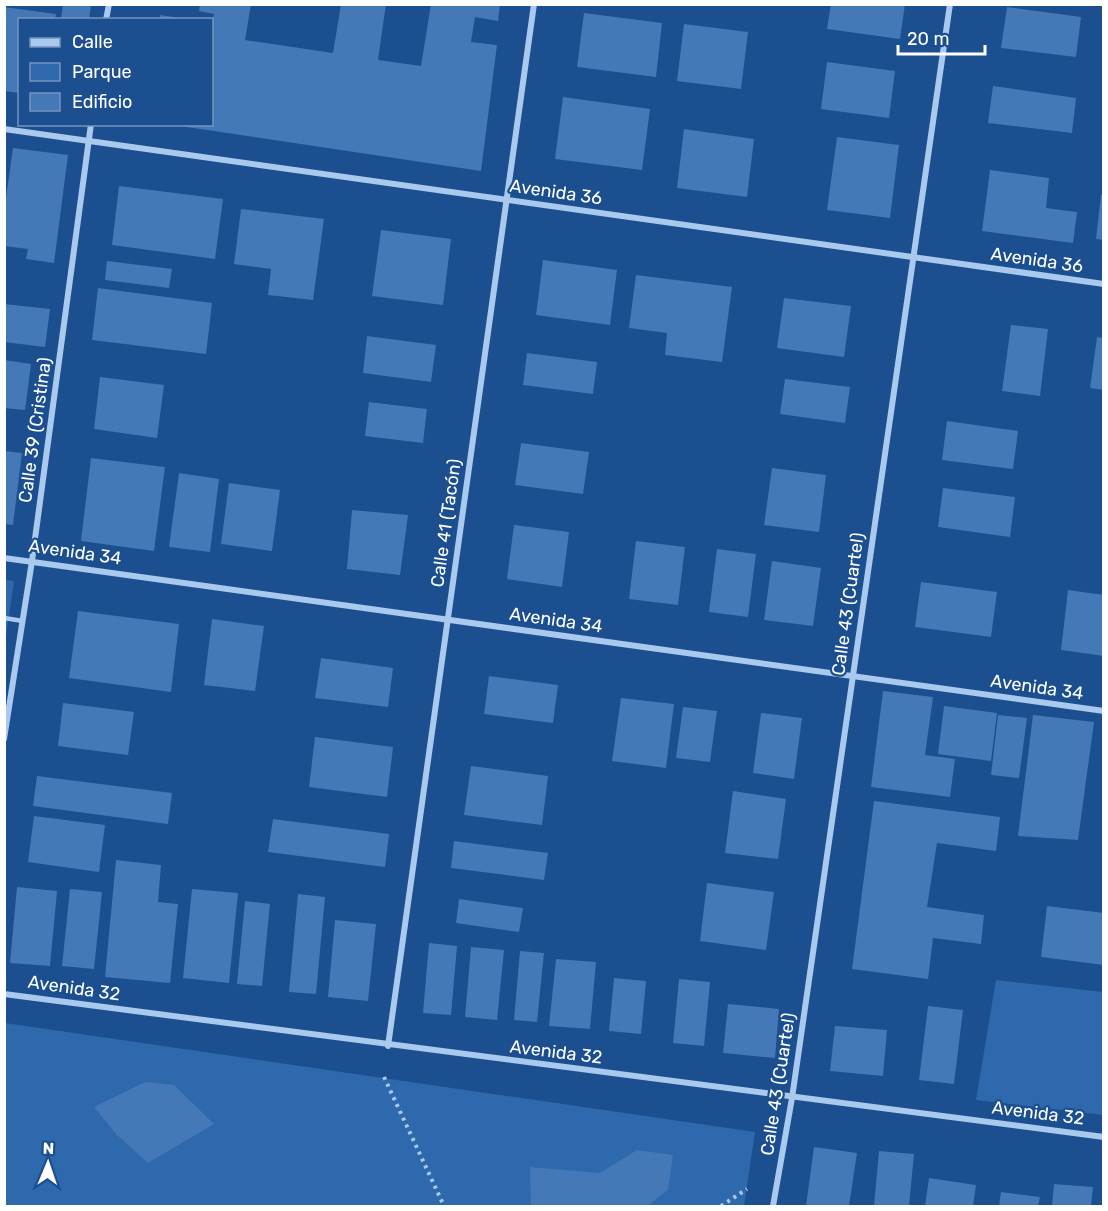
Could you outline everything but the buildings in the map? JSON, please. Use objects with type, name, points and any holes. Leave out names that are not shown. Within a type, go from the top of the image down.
[{"type":"street","name":"Calle 41 (Tacón)","points":[[388,1046],[534,4]]},
{"type":"street","name":"Calle 43 (Cuartel)","points":[[773,1206],[792,1098],[950,4]]},
{"type":"street","name":"Calle 39 (Cristina)","points":[[4,739],[32,561],[91,126]]},
{"type":"street","name":"Avenida 36","points":[[4,129],[1104,284]]},
{"type":"street","name":"Avenida 34","points":[[4,558],[853,678],[1104,711]]},
{"type":"street","name":"Avenida 32","points":[[4,994],[388,1046],[1104,1137]]},
{"type":"lane","points":[[4,618],[23,621]]},
{"type":"path","points":[[384,1077],[444,1206]]},
{"type":"path","points":[[721,1206],[747,1189]]},
{"type":"green space","points":[[5,580],[14,581],[5,643]]},
{"type":"green space","points":[[996,980],[1103,992],[1103,1115],[976,1100]]},
{"type":"green space","points":[[5,1023],[755,1132],[744,1206],[5,1206]]}]
